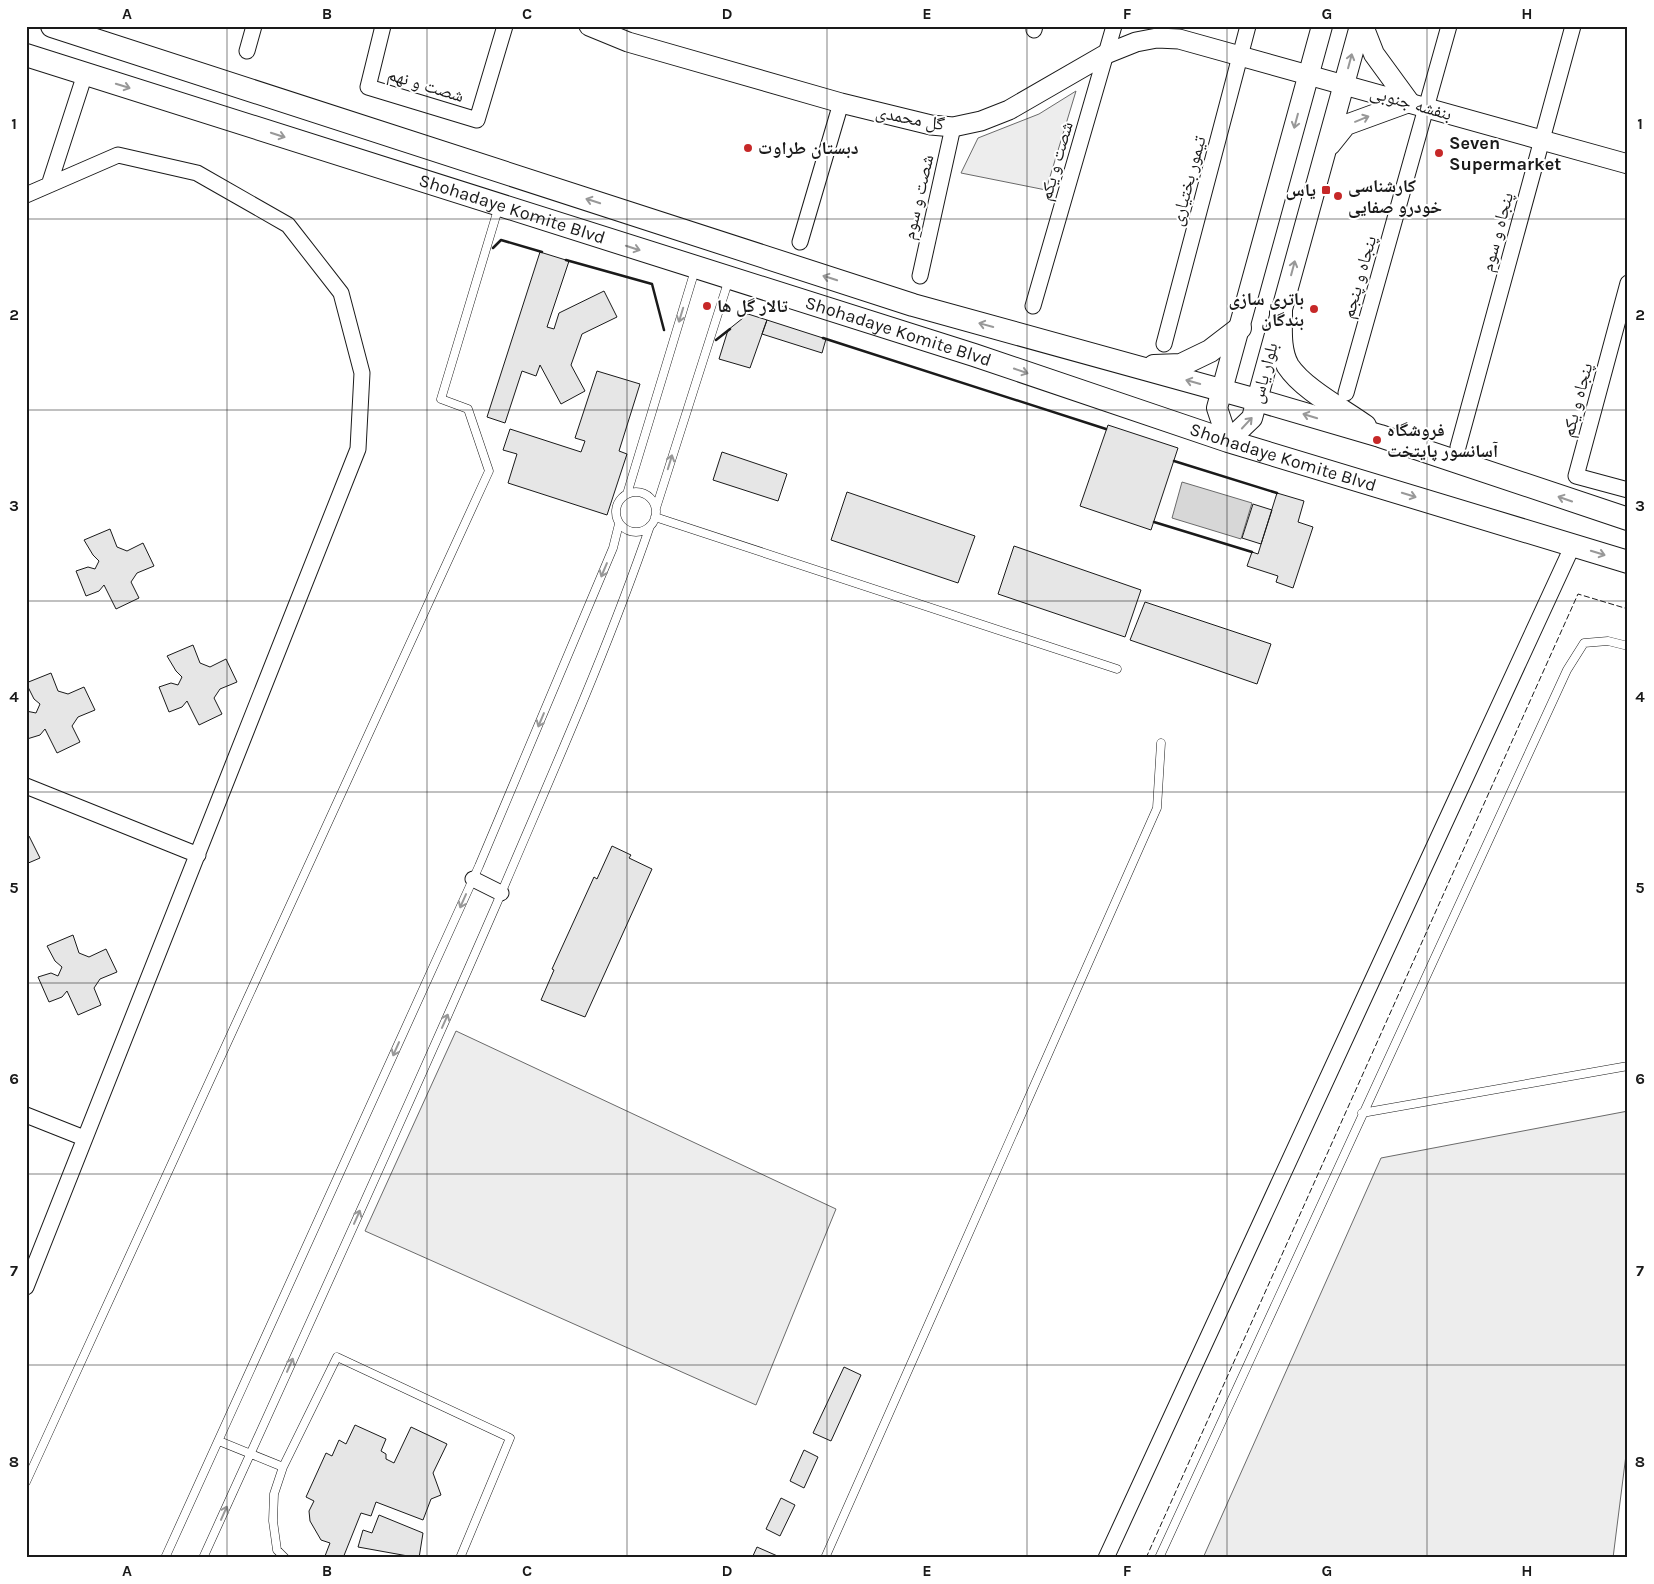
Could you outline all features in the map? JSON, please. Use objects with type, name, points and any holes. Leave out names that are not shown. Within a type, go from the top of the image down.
[{"type":"main road","name":"Shohadaye Komite Blvd","points":[[52,26],[81,31],[913,305],[1137,366],[1225,382],[1259,391],[1380,436],[1628,519]]},
{"type":"main road","name":"بلوار یاس","points":[[1322,26],[1217,408],[1228,441],[1252,418],[1361,26]]},
{"type":"main road","points":[[1326,150],[1346,126],[1418,105],[1374,54],[1361,26]]},
{"type":"main road","name":"Shohadaye Komite Blvd","points":[[26,55],[974,355],[1228,441],[1628,562]]},
{"type":"main road","points":[[1281,312],[1281,336],[1288,365],[1314,390],[1380,436]]},
{"type":"main road","points":[[1137,366],[1181,365],[1210,350],[1240,328]]},
{"type":"street","points":[[247,51],[254,26]]},
{"type":"street","name":"شصت و نهم","points":[[383,26],[368,87],[476,120],[505,26]]},
{"type":"street","name":"گل محمدی","points":[[588,26],[628,42],[841,103],[931,125],[953,127],[981,121],[1009,110],[1106,54],[1136,42],[1157,38],[1179,39],[1309,74]]},
{"type":"street","name":"شصت و یکم","points":[[1033,306],[1114,26]]},
{"type":"street","name":"تیمور بختیاری","points":[[1164,344],[1248,26]]},
{"type":"street","name":"پنجاه و پنجم","points":[[1346,392],[1418,105],[1449,26]]},
{"type":"street","name":"پنجاه و سوم","points":[[1458,447],[1573,26]]},
{"type":"street","points":[[49,185],[85,74]]},
{"type":"street","name":"بنفشه جنوبی","points":[[1309,74],[1628,164]]},
{"type":"street","points":[[800,242],[841,103]]},
{"type":"street","name":"شصت و سوم","points":[[920,276],[953,127]]},
{"type":"street","points":[[26,195],[118,155],[197,173],[288,225],[341,293],[362,373],[358,449],[26,1287]]},
{"type":"street","name":"پنجاه و یکم","points":[[1628,283],[1576,476],[1628,490]]},
{"type":"street","points":[[1106,1558],[1573,545]]},
{"type":"street","points":[[26,786],[198,855]]},
{"type":"street","points":[[473,879],[501,893]]},
{"type":"street","points":[[26,1115],[84,1138]]},
{"type":"lane","points":[[26,1482],[489,470],[468,409],[441,399],[499,205]]},
{"type":"lane","points":[[650,526],[644,530],[631,532],[619,524],[616,518],[617,504],[627,494],[695,268]]},
{"type":"lane","points":[[204,1558],[562,752],[655,517],[656,508],[729,278]]},
{"type":"lane","points":[[627,494],[645,494],[650,497],[656,508]]},
{"type":"lane","points":[[655,517],[1117,669]]},
{"type":"lane","points":[[165,1558],[473,879],[609,557],[619,524]]},
{"type":"lane","points":[[1159,1558],[1567,670],[1584,643],[1608,641],[1628,646]]},
{"type":"lane","points":[[825,1558],[1157,808],[1162,743]]},
{"type":"lane","points":[[1362,1114],[1628,1066]]},
{"type":"lane","points":[[285,1558],[278,1550],[273,1521],[274,1494],[283,1467],[336,1357],[510,1438],[460,1558]]},
{"type":"lane","points":[[219,1441],[283,1467]]},
{"type":"shaded area","points":[[1076,91],[1046,190],[961,173],[978,138],[1039,114]]},
{"type":"shaded area","points":[[1182,482],[1252,503],[1241,539],[1172,518]]},
{"type":"shaded area","points":[[456,1031],[836,1209],[756,1405],[365,1231]]},
{"type":"shaded area","points":[[1628,1111],[1628,1439],[1613,1558],[1203,1558],[1381,1158]]},
{"type":"building","points":[[540,252],[569,261],[547,327],[554,329],[559,313],[604,291],[617,317],[582,334],[571,365],[585,391],[561,404],[540,365],[536,376],[522,371],[505,423],[487,417]]},
{"type":"building","points":[[748,314],[767,320],[750,368],[719,359],[728,330]]},
{"type":"building","points":[[767,320],[826,339],[822,353],[762,334]]},
{"type":"building","points":[[597,371],[640,384],[619,451],[627,454],[607,515],[508,483],[517,454],[503,450],[510,429],[581,452],[585,441],[575,438]]},
{"type":"building","points":[[1108,425],[1178,448],[1151,530],[1080,506]]},
{"type":"building","points":[[722,452],[787,474],[778,501],[713,480]]},
{"type":"building","points":[[847,492],[975,536],[958,583],[831,540]]},
{"type":"building","points":[[1277,493],[1304,501],[1298,522],[1313,527],[1293,588],[1276,582],[1278,576],[1247,566],[1252,552],[1258,554]]},
{"type":"building","points":[[1253,504],[1272,510],[1261,544],[1242,538]]},
{"type":"building","points":[[110,529],[117,547],[127,551],[143,543],[154,566],[137,573],[131,582],[139,598],[116,609],[104,585],[99,591],[86,596],[76,571],[88,567],[95,569],[99,561],[84,540]]},
{"type":"building","points":[[1014,546],[1141,590],[1125,637],[998,594]]},
{"type":"building","points":[[1145,602],[1271,644],[1257,684],[1130,640]]},
{"type":"building","points":[[193,645],[200,663],[210,667],[226,659],[237,682],[220,689],[214,698],[222,714],[199,725],[187,701],[182,707],[169,712],[159,687],[171,683],[178,685],[182,677],[167,656]]},
{"type":"building","points":[[51,673],[58,691],[68,694],[84,687],[95,710],[78,717],[72,726],[80,742],[57,753],[45,729],[40,735],[27,739],[26,737],[26,711],[36,713],[40,704],[34,699],[26,683]]},
{"type":"building","points":[[29,836],[40,858],[26,864],[26,837]]},
{"type":"building","points":[[612,846],[631,855],[629,858],[652,869],[585,1017],[541,1000],[554,970],[552,969],[594,877],[597,879]]},
{"type":"building","points":[[73,935],[79,953],[89,957],[106,949],[117,972],[100,979],[94,988],[101,1005],[78,1015],[67,991],[62,997],[49,1002],[38,977],[51,973],[58,976],[62,967],[55,961],[47,946]]},
{"type":"building","points":[[844,1367],[861,1375],[831,1441],[813,1433]]},
{"type":"building","points":[[355,1425],[386,1439],[381,1451],[386,1454],[386,1459],[394,1463],[411,1427],[447,1444],[433,1473],[441,1495],[431,1499],[423,1520],[376,1502],[371,1516],[361,1513],[343,1558],[330,1558],[325,1556],[330,1543],[321,1540],[310,1521],[309,1511],[314,1501],[306,1497],[326,1453],[332,1456],[339,1440],[346,1444]]},
{"type":"building","points":[[804,1450],[818,1457],[804,1488],[790,1481]]},
{"type":"building","points":[[781,1498],[795,1505],[780,1536],[766,1529]]},
{"type":"building","points":[[379,1515],[423,1533],[419,1558],[358,1547],[363,1530],[372,1533]]},
{"type":"building","points":[[757,1547],[782,1558],[752,1558]]},
{"type":"fence","points":[[1146,1558],[1578,594],[1628,609]]},
{"type":"wall","points":[[493,248],[501,240],[542,252]]},
{"type":"wall","points":[[566,260],[652,284],[664,330]]},
{"type":"wall","points":[[716,340],[730,329]]},
{"type":"wall","points":[[823,338],[1106,429]]},
{"type":"wall","points":[[1174,461],[1277,493]]},
{"type":"wall","points":[[1154,522],[1252,552]]},
{"type":"place","name":"دبستان طراوت","points":[[748,148]]},
{"type":"place","name":"Seven Supermarket","points":[[1439,153]]},
{"type":"place","name":"یاس","points":[[1326,190]]},
{"type":"place","name":"کارشناسی خودرو صفایی","points":[[1338,196]]},
{"type":"place","name":"تالار گل ها","points":[[707,306]]},
{"type":"place","name":"باتری سازی بندگان","points":[[1314,309]]},
{"type":"place","name":"فروشگاه آسانسور پایتخت","points":[[1377,440]]}]
